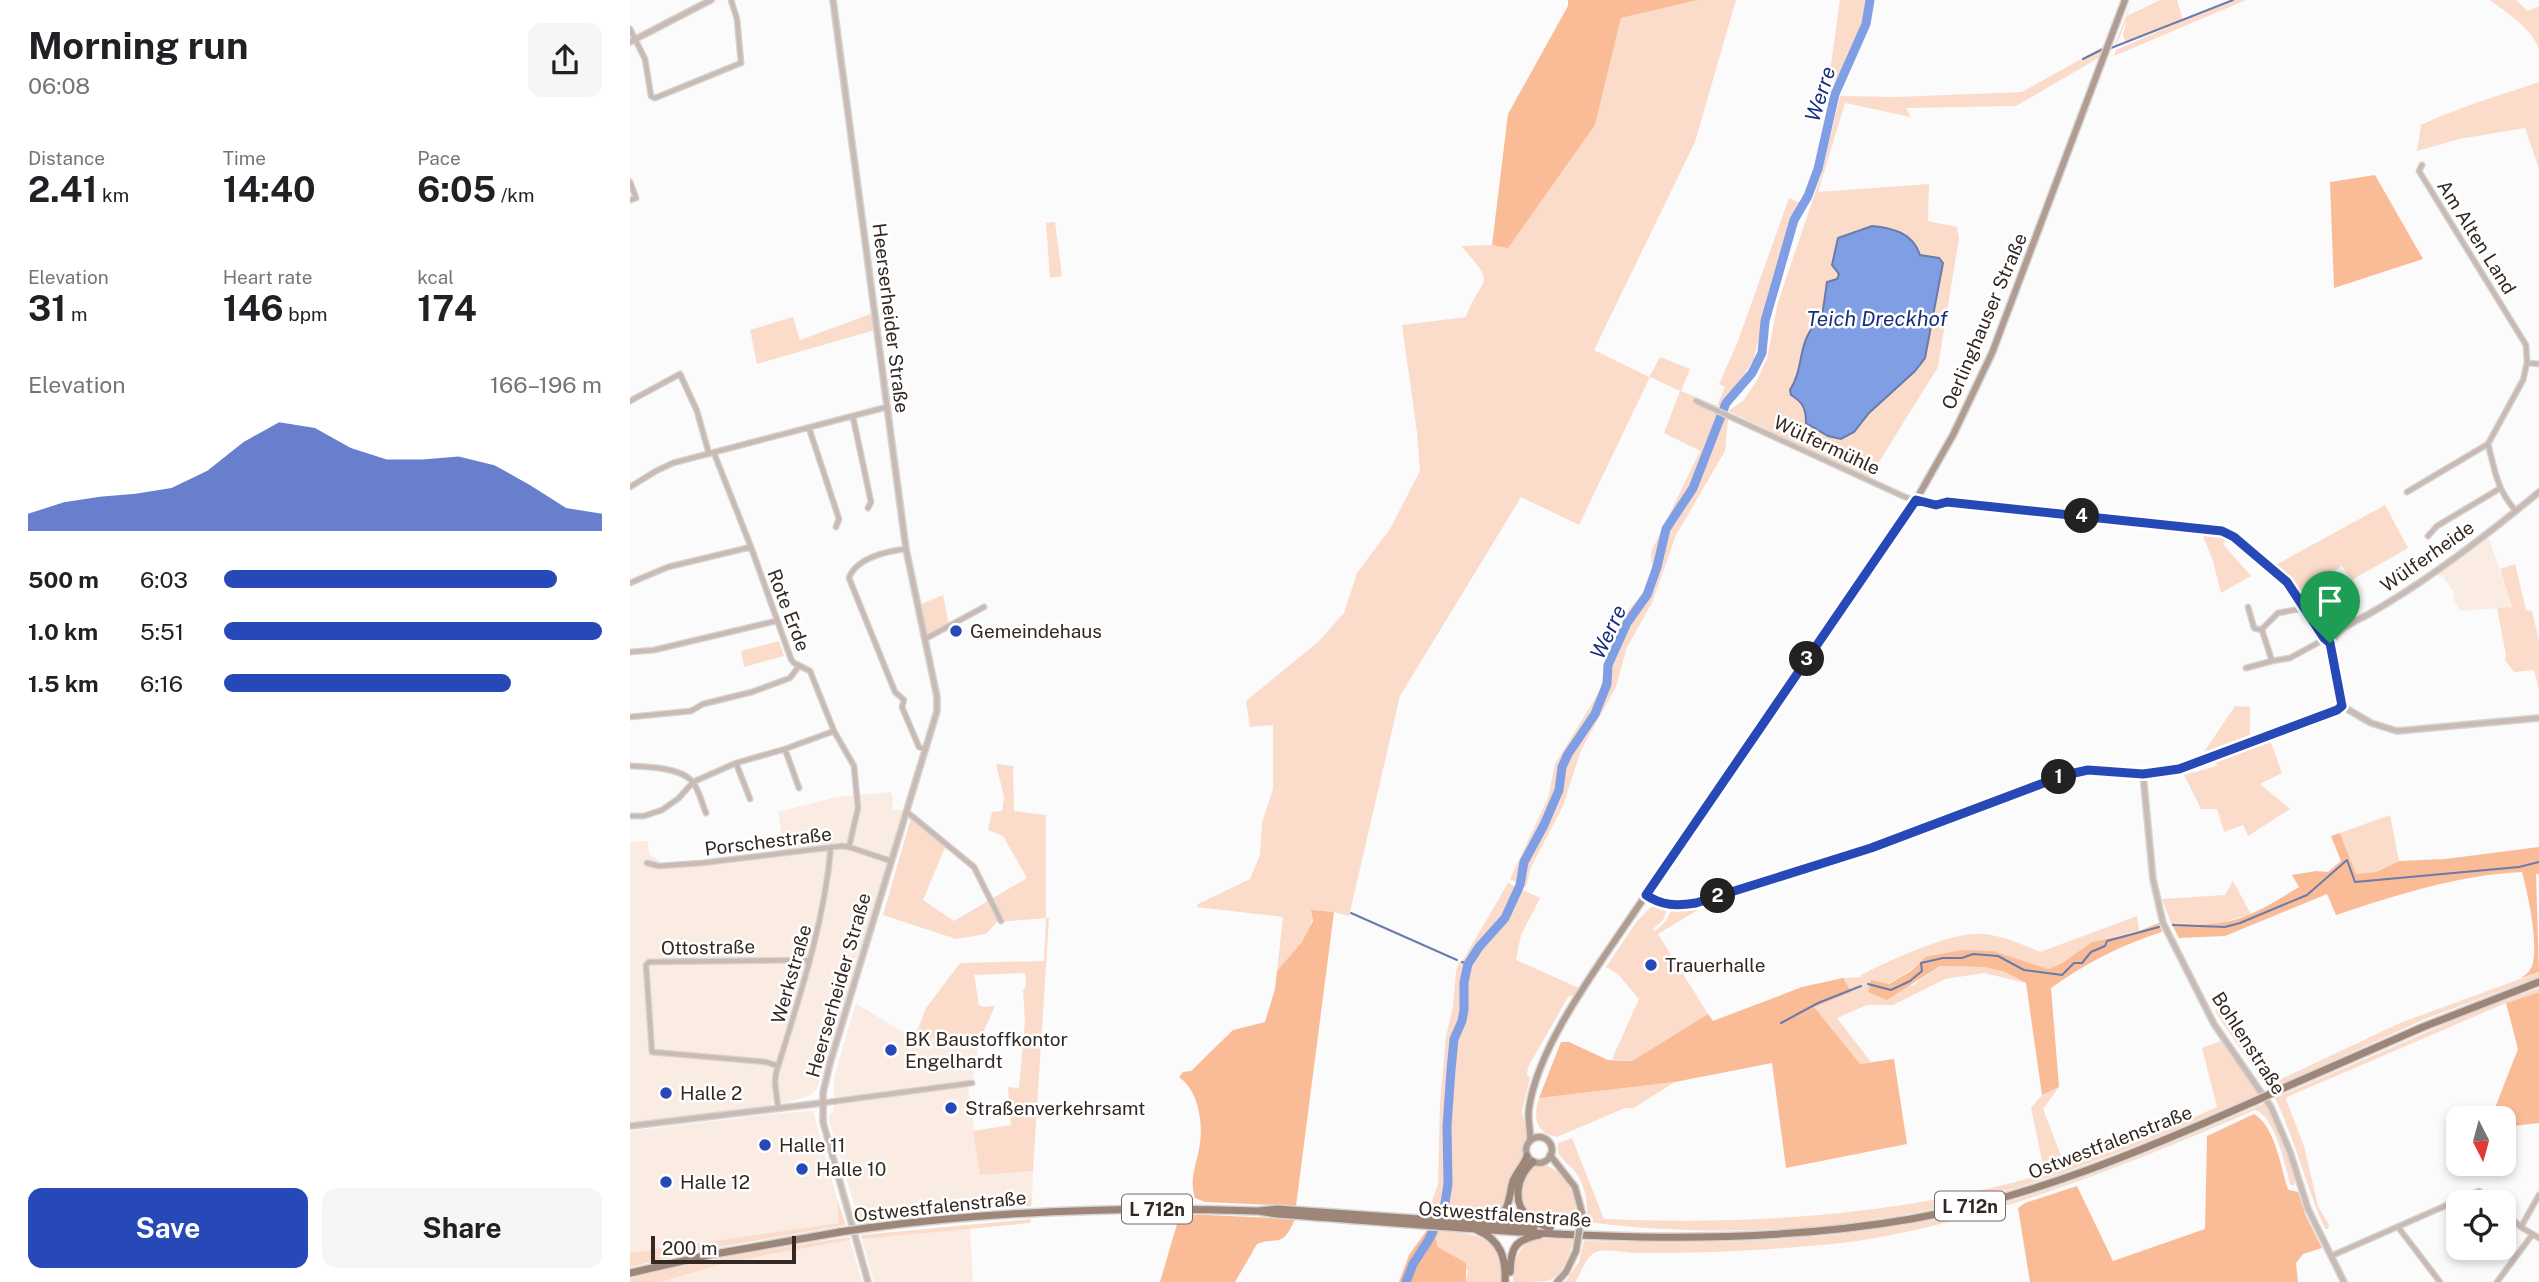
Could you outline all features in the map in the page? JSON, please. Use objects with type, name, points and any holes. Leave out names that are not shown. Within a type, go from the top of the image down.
[{"type":"main road","name":"Oerlinghauser Straße","points":[[1530,1141],[1528,1113],[1531,1099],[1556,1036],[1577,999],[1916,500],[1953,435],[1992,353],[2125,0]]},
{"type":"main road","name":"Ostwestfalenstraße","points":[[630,1273],[720,1253],[840,1232],[1031,1212],[1137,1209],[1258,1211],[1550,1230],[1721,1237],[1809,1232],[1878,1224],[1948,1211],[2063,1179],[2188,1131],[2433,1022],[2539,982]]},
{"type":"main road","points":[[1530,1126],[1539,1137],[1549,1143],[1548,1158]]},
{"type":"main road","points":[[1539,1137],[1526,1146],[1530,1159],[1520,1180],[1519,1201],[1532,1220],[1550,1230]]},
{"type":"main road","points":[[1530,1159],[1548,1158],[1559,1167],[1575,1186],[1581,1213],[1576,1251],[1566,1272],[1557,1282]]},
{"type":"main road","name":"L 712n","points":[[1467,1225],[1501,1216],[1509,1204],[1515,1177],[1530,1159]]},
{"type":"main road","name":"L 712n","points":[[1467,1225],[1496,1241],[1505,1259],[1507,1282]]},
{"type":"main road","name":"L 712n","points":[[1507,1282],[1510,1259],[1516,1244],[1527,1237],[1550,1230]]},
{"type":"street","points":[[633,41],[711,0]]},
{"type":"street","points":[[630,29],[633,41],[645,59],[653,98],[738,65],[742,61],[737,19],[731,0]]},
{"type":"street","name":"Heerserheider Straße","points":[[630,1126],[822,1103],[827,1071],[937,711],[937,697],[906,549],[833,0]]},
{"type":"street","name":"Am Alten Land","points":[[2422,164],[2419,171],[2523,338],[2527,363]]},
{"type":"street","points":[[630,182],[633,199]]},
{"type":"street","points":[[2516,511],[2499,489],[2488,444],[2518,390],[2527,363],[2539,364]]},
{"type":"street","name":"Rote Erde","points":[[630,401],[680,373],[751,547],[791,659],[810,671],[834,731],[854,766],[857,819],[849,847]]},
{"type":"street","name":"Wülfermühle","points":[[1696,401],[1916,500]]},
{"type":"street","points":[[630,487],[673,463],[887,407]]},
{"type":"street","points":[[853,417],[871,502],[868,508]]},
{"type":"street","points":[[809,428],[839,519],[836,527]]},
{"type":"street","points":[[2407,492],[2488,444]]},
{"type":"street","points":[[2428,536],[2437,526],[2499,489]]},
{"type":"street","name":"Wülferheide","points":[[2328,641],[2345,627],[2393,599],[2473,544],[2539,492]]},
{"type":"street","points":[[1916,500],[2222,531],[2234,537],[2287,582],[2328,641],[2342,706],[2371,723],[2397,731],[2539,718]]},
{"type":"street","points":[[630,583],[668,567],[751,547]]},
{"type":"street","points":[[906,549],[858,564],[849,578],[895,692],[904,700],[902,707],[919,747],[926,749]]},
{"type":"street","points":[[925,639],[984,607]]},
{"type":"street","points":[[2248,607],[2272,661]]},
{"type":"street","points":[[2258,629],[2278,613],[2305,608]]},
{"type":"street","points":[[630,652],[654,650],[776,621]]},
{"type":"street","points":[[2246,668],[2290,658],[2328,641]]},
{"type":"street","points":[[630,717],[691,711],[703,704],[790,678],[799,666]]},
{"type":"street","points":[[1646,895],[1669,905],[1696,903],[1871,848],[2065,775],[2088,770],[2143,774],[2179,769],[2342,706]]},
{"type":"street","points":[[630,816],[644,816],[662,810],[693,782],[736,763],[834,731]]},
{"type":"street","points":[[785,749],[799,788]]},
{"type":"street","points":[[736,763],[750,799]]},
{"type":"street","points":[[630,766],[676,773],[693,782],[706,813]]},
{"type":"street","name":"Bohlenstraße","points":[[2143,774],[2153,879],[2163,923],[2214,1024],[2272,1107],[2308,1209],[2344,1282]]},
{"type":"street","points":[[907,812],[974,867],[1001,921]]},
{"type":"street","name":"Porschestraße","points":[[647,863],[659,866],[702,863],[831,847],[849,847],[891,861]]},
{"type":"street","name":"Werkstraße","points":[[778,1107],[775,1083],[778,1066],[824,906],[831,847]]},
{"type":"street","name":"Ottostraße","points":[[778,1066],[766,1062],[652,1052],[646,965],[649,962],[810,960]]},
{"type":"street","points":[[868,1282],[825,1131],[822,1103],[972,1083]]},
{"type":"street","points":[[2521,1227],[2539,1195]]},
{"type":"street","points":[[2333,1255],[2446,1206]]},
{"type":"street","points":[[2516,1223],[2539,1238]]},
{"type":"street","points":[[2398,1227],[2440,1282]]},
{"type":"street","points":[[2497,1282],[2532,1235]]},
{"type":"shaded area","points":[[1568,0],[1698,0],[1621,18],[1595,125],[1508,248],[1492,245],[1508,114],[1568,6]]},
{"type":"shaded area","points":[[1698,0],[1736,0],[1695,142],[1594,350],[1649,377],[1660,357],[1690,369],[1681,391],[1717,406],[1715,413],[1728,419],[1725,451],[1676,535],[1652,603],[1627,647],[1616,687],[1581,750],[1563,806],[1531,867],[1526,887],[1510,879],[1548,798],[1555,764],[1599,692],[1628,611],[1644,591],[1652,568],[1651,552],[1700,451],[1664,433],[1680,391],[1650,377],[1579,525],[1521,497],[1400,696],[1349,916],[1311,910],[1312,918],[1307,935],[1277,971],[1283,917],[1197,907],[1198,904],[1250,879],[1260,855],[1262,823],[1273,789],[1273,725],[1250,727],[1246,701],[1318,642],[1344,613],[1357,573],[1390,529],[1420,471],[1402,325],[1466,317],[1484,281],[1480,269],[1461,246],[1508,247],[1595,125],[1621,18]]},
{"type":"shaded area","points":[[1840,0],[1867,0],[1860,40],[1843,82],[1829,79]]},
{"type":"shaded area","points":[[2132,0],[2127,16],[2160,0],[2177,0],[2183,20],[2231,0],[2246,0],[2114,56],[2116,50],[2182,21],[2126,43],[2123,35],[2126,20],[2115,45]]},
{"type":"shaded area","points":[[2490,0],[2516,0],[2528,11],[2539,6],[2539,50],[2525,28]]},
{"type":"shaded area","points":[[2106,45],[2100,57],[2016,106],[1906,108],[1911,117],[1845,103],[1818,192],[1929,184],[1928,221],[1957,227],[1959,238],[1938,367],[1869,478],[1728,411],[1743,401],[1767,359],[1778,302],[1821,176],[1840,96],[1897,97],[2022,92]],"holes":[[[1920,255],[1939,258],[1938,295],[1915,371],[1869,413],[1854,432],[1840,439],[1828,436],[1806,423],[1801,405],[1790,390],[1797,379],[1839,273]]]},
{"type":"shaded area","points":[[2539,82],[2539,169],[2525,128],[2459,139],[2417,151],[2421,125],[2464,107]]},
{"type":"shaded area","points":[[2375,175],[2423,259],[2334,288],[2330,182]]},
{"type":"shaded area","points":[[1789,198],[1801,203],[1766,306],[1754,359],[1731,395],[1721,406],[1717,406],[1725,387],[1719,384],[1738,341]]},
{"type":"shaded area","points":[[1055,222],[1062,276],[1050,278],[1046,223]]},
{"type":"shaded area","points":[[873,313],[875,330],[757,364],[750,330],[793,317],[800,340]]},
{"type":"shaded area","points":[[2385,505],[2408,548],[2352,580],[2342,566],[2298,594],[2289,581],[2272,567]]},
{"type":"shaded area","points":[[2201,531],[2221,533],[2228,537],[2223,544],[2251,576],[2221,593],[2213,561]]},
{"type":"shaded area","points":[[2489,538],[2512,607],[2460,611],[2453,598],[2454,593],[2442,575],[2440,577],[2438,574]]},
{"type":"shaded area","points":[[2515,564],[2526,610],[2532,611],[2539,641],[2539,690],[2534,670],[2514,672],[2505,660],[2497,608],[2512,607],[2500,569]]},
{"type":"shaded area","points":[[943,595],[949,624],[927,637],[919,605]]},
{"type":"shaded area","points":[[779,641],[784,656],[744,667],[741,651]]},
{"type":"shaded area","points":[[2235,706],[2250,707],[2250,735],[2204,752]]},
{"type":"shaded area","points":[[2270,740],[2282,773],[2260,784],[2290,809],[2248,836],[2243,825],[2224,832],[2217,809],[2201,809],[2184,775],[2217,766],[2215,761]]},
{"type":"shaded area","points":[[996,764],[1013,766],[1014,811],[1046,815],[1046,918],[997,922],[986,934],[956,939],[883,915],[911,818],[946,845],[923,900],[954,921],[1027,878],[1003,836],[988,830],[992,812],[1002,811],[1004,797]]},
{"type":"shaded area","points":[[891,792],[892,809],[904,811],[817,1089],[810,1095],[787,1103],[773,1102],[770,1106],[630,1122],[630,842],[648,841],[649,854],[662,863],[732,858],[784,849],[778,812],[837,797]]},
{"type":"shaded area","points":[[2390,815],[2399,861],[2376,872],[2356,874],[2340,833]]},
{"type":"shaded area","points":[[2340,833],[2356,874],[2376,872],[2399,861],[2445,859],[2539,847],[2539,874],[2536,874],[2539,972],[2521,978],[2529,972],[2534,957],[2532,919],[2522,872],[2451,882],[2405,893],[2336,915],[2327,894],[2225,936],[2179,938],[2171,923],[2209,924],[2239,918],[2267,906],[2299,887],[2292,875],[2328,872],[2341,861],[2331,836]]},
{"type":"shaded area","points":[[2233,881],[2251,914],[2214,925],[2171,923],[2162,899],[2225,895]]},
{"type":"shaded area","points":[[1508,883],[1540,898],[1521,935],[1516,960],[1579,988],[1575,995],[1568,997],[1528,1067],[1527,1075],[1530,1078],[1522,1111],[1527,1136],[1523,1157],[1500,1212],[1487,1218],[1427,1215],[1438,1184],[1440,1104],[1446,1036],[1453,1007],[1456,971]]},
{"type":"shaded area","points":[[1706,905],[1658,934],[1708,1014],[1632,1061],[1612,1059],[1639,999],[1618,974],[1606,967],[1637,921],[1651,907],[1664,908],[1666,912],[1663,920],[1653,929],[1655,931],[1666,921],[1671,911]]},
{"type":"shaded area","points":[[1311,910],[1334,912],[1296,1206],[1205,1202],[1195,1198],[1193,1185],[1201,1130],[1198,1109],[1191,1091],[1179,1077],[1183,1072],[1191,1071],[1233,1030],[1265,1022],[1275,989],[1277,971],[1302,942],[1313,921]]},
{"type":"shaded area","points":[[2137,916],[2139,931],[2092,942],[2061,965],[2048,969],[2026,964],[1925,957],[1898,978],[1868,992],[1913,985],[1940,966],[1984,967],[2005,972],[2026,983],[1984,973],[1945,979],[1893,1005],[1867,1005],[1837,1018],[1871,1062],[1860,1064],[1813,1007],[1850,992],[1843,978],[1862,977],[1861,975],[1904,955],[1955,937],[1970,934],[1991,935],[2040,952]]},
{"type":"shaded area","points":[[1046,918],[1049,918],[1033,1171],[980,1175],[973,1131],[1011,1125],[1008,1087],[1019,1088],[1025,1021],[1025,973],[974,975],[979,1005],[995,1006],[979,1042],[907,1035],[918,1029],[926,1008],[960,963],[1044,961]]},
{"type":"shaded area","points":[[2159,923],[2162,932],[2104,956],[2051,988],[2059,1087],[2042,1095],[2026,983],[2005,972],[1984,967],[1940,966],[1887,1000],[1868,992],[1871,980],[1889,984],[1911,971],[1925,957],[1962,950],[1993,951],[2048,969],[2061,964],[2092,942],[2134,933]]},
{"type":"shaded area","points":[[2539,972],[2539,977],[2425,1019],[2271,1089],[2215,1011],[2217,1009],[2275,1082],[2400,1023]]},
{"type":"shaded area","points":[[1843,978],[1851,992],[1814,1007],[1860,1064],[1894,1059],[1907,1144],[1786,1168],[1772,1063],[1675,1082],[1539,1098],[1561,1042],[1569,1042],[1608,1060],[1632,1061],[1708,1014],[1713,1021],[1802,987]]},
{"type":"shaded area","points":[[2539,988],[2539,992],[2506,1003],[2287,1097],[2304,1146],[2318,1206],[2329,1225],[2328,1229],[2325,1229],[2275,1098],[2471,1013]]},
{"type":"shaded area","points":[[2539,992],[2539,1123],[2516,1126],[2516,1106],[2496,1106],[2518,1049],[2506,1003]]},
{"type":"shaded area","points":[[856,1003],[907,1035],[979,1042],[973,1078],[968,1085],[980,1174],[1033,1171],[1032,1199],[856,1211],[828,1117],[834,1110],[834,1078]]},
{"type":"shaded area","points":[[2221,1041],[2259,1094],[2075,1169],[2012,1189],[1908,1214],[1801,1228],[1748,1230],[1694,1230],[1587,1222],[1581,1181],[1558,1153],[1558,1143],[1572,1138],[1604,1219],[1660,1221],[1771,1218],[1936,1200],[2045,1174],[2031,1108],[2042,1095],[2059,1087],[2043,1109],[2065,1166],[2147,1138],[2217,1107],[2202,1048]]},
{"type":"shaded area","points":[[1675,1082],[1634,1108],[1625,1108],[1557,1137],[1544,1132],[1536,1118],[1539,1098]]},
{"type":"shaded area","points":[[2265,1103],[2289,1156],[2295,1178],[2294,1186],[2290,1184],[2274,1131],[2262,1114],[2255,1110],[2074,1183],[1934,1226],[1872,1239],[1799,1247],[1688,1253],[1600,1251],[1589,1257],[1575,1282],[1565,1282],[1579,1262],[1584,1241],[1690,1242],[1795,1238],[1900,1226],[1952,1216],[2071,1182]]},
{"type":"shaded area","points":[[813,1111],[837,1199],[840,1223],[630,1253],[630,1131]]},
{"type":"shaded area","points":[[2254,1114],[2261,1119],[2272,1136],[2287,1187],[2298,1192],[2306,1216],[2322,1248],[2303,1254],[2296,1263],[2298,1282],[2030,1282],[2018,1208],[2025,1203],[2077,1186],[2113,1261],[2205,1229],[2207,1136]]},
{"type":"shaded area","points":[[1545,1165],[1560,1174],[1570,1188],[1576,1223],[1541,1220],[1527,1208],[1523,1200],[1523,1177],[1527,1170],[1534,1166]]},
{"type":"shaded area","points":[[837,1199],[846,1225],[708,1249],[630,1267],[630,1253],[839,1223]]},
{"type":"shaded area","points":[[1032,1199],[1031,1206],[976,1209],[858,1223],[856,1211]]},
{"type":"shaded area","points":[[1184,1214],[1295,1219],[1283,1238],[1257,1244],[1235,1282],[1160,1282],[1177,1224],[1175,1222]]},
{"type":"shaded area","points":[[1031,1219],[1030,1223],[862,1239],[861,1235]]},
{"type":"shaded area","points":[[970,1227],[973,1282],[874,1282],[862,1239]]},
{"type":"shaded area","points":[[1427,1230],[1438,1232],[1438,1247],[1466,1263],[1466,1282],[1399,1282],[1409,1255]]},
{"type":"shaded area","points":[[1438,1231],[1475,1236],[1493,1246],[1501,1266],[1502,1282],[1466,1282],[1468,1271],[1454,1256],[1438,1247]]},
{"type":"shaded area","points":[[850,1237],[850,1240],[728,1262],[661,1282],[630,1282],[630,1279],[711,1260]]},
{"type":"shaded area","points":[[1535,1238],[1573,1240],[1564,1264],[1552,1279],[1513,1282],[1517,1256],[1524,1245]]},
{"type":"shaded area","points":[[850,1240],[862,1282],[661,1282],[728,1262]]},
{"type":"water","name":"Teich Dreckhof","points":[[1872,226],[1901,233],[1912,241],[1920,255],[1939,258],[1943,263],[1925,358],[1915,371],[1869,413],[1854,432],[1841,439],[1828,436],[1806,423],[1803,406],[1791,395],[1790,390],[1795,381],[1804,344],[1822,317],[1827,282],[1837,279],[1839,274],[1832,265],[1838,238]]},
{"type":"waterway","name":"Werre","points":[[1406,1282],[1413,1264],[1444,1209],[1448,1184],[1447,1126],[1454,1039],[1462,1021],[1468,964],[1505,918],[1520,885],[1524,862],[1559,790],[1562,767],[1595,714],[1607,684],[1608,665],[1627,623],[1647,595],[1666,529],[1693,488],[1726,403],[1752,373],[1762,353],[1765,321],[1794,220],[1808,196],[1818,169],[1835,94],[1866,24],[1870,0]]},
{"type":"waterway","points":[[2111,48],[2233,0]]},
{"type":"waterway","points":[[2083,59],[2105,48]]},
{"type":"waterway","points":[[2173,925],[2225,927],[2240,923],[2307,895],[2347,860],[2355,882],[2519,867],[2539,862]]},
{"type":"waterway","points":[[1351,913],[1457,960]]},
{"type":"waterway","points":[[1868,984],[1891,990],[1910,981],[1922,971],[1921,963],[1973,954],[1998,956],[2024,970],[2062,975],[2074,963],[2082,963],[2091,952],[2105,946],[2107,941],[2159,927]]},
{"type":"waterway","name":"Werre","points":[[1462,962],[1468,964]]},
{"type":"waterway","points":[[1781,1023],[1818,1003],[1861,986]]},
{"type":"place","name":"Gemeindehaus","points":[[956,631]]},
{"type":"place","name":"Trauerhalle","points":[[1651,965]]},
{"type":"place","name":"BK Baustoffkontor Engelhardt","points":[[891,1050]]},
{"type":"place","name":"Halle 2","points":[[666,1093]]},
{"type":"place","name":"Straßenverkehrsamt","points":[[951,1108]]},
{"type":"place","name":"Halle 11","points":[[765,1145]]},
{"type":"place","name":"Halle 10","points":[[802,1169]]},
{"type":"place","name":"Halle 12","points":[[666,1182]]},
{"type":"route","points":[[1916,500],[1936,505],[1947,502],[2222,531],[2234,537],[2287,582],[2330,643],[2343,700],[2342,706],[2213,757],[2160,773],[2088,770],[2065,775],[1871,848],[1696,903],[1669,905],[1646,895],[1916,500]]}]
